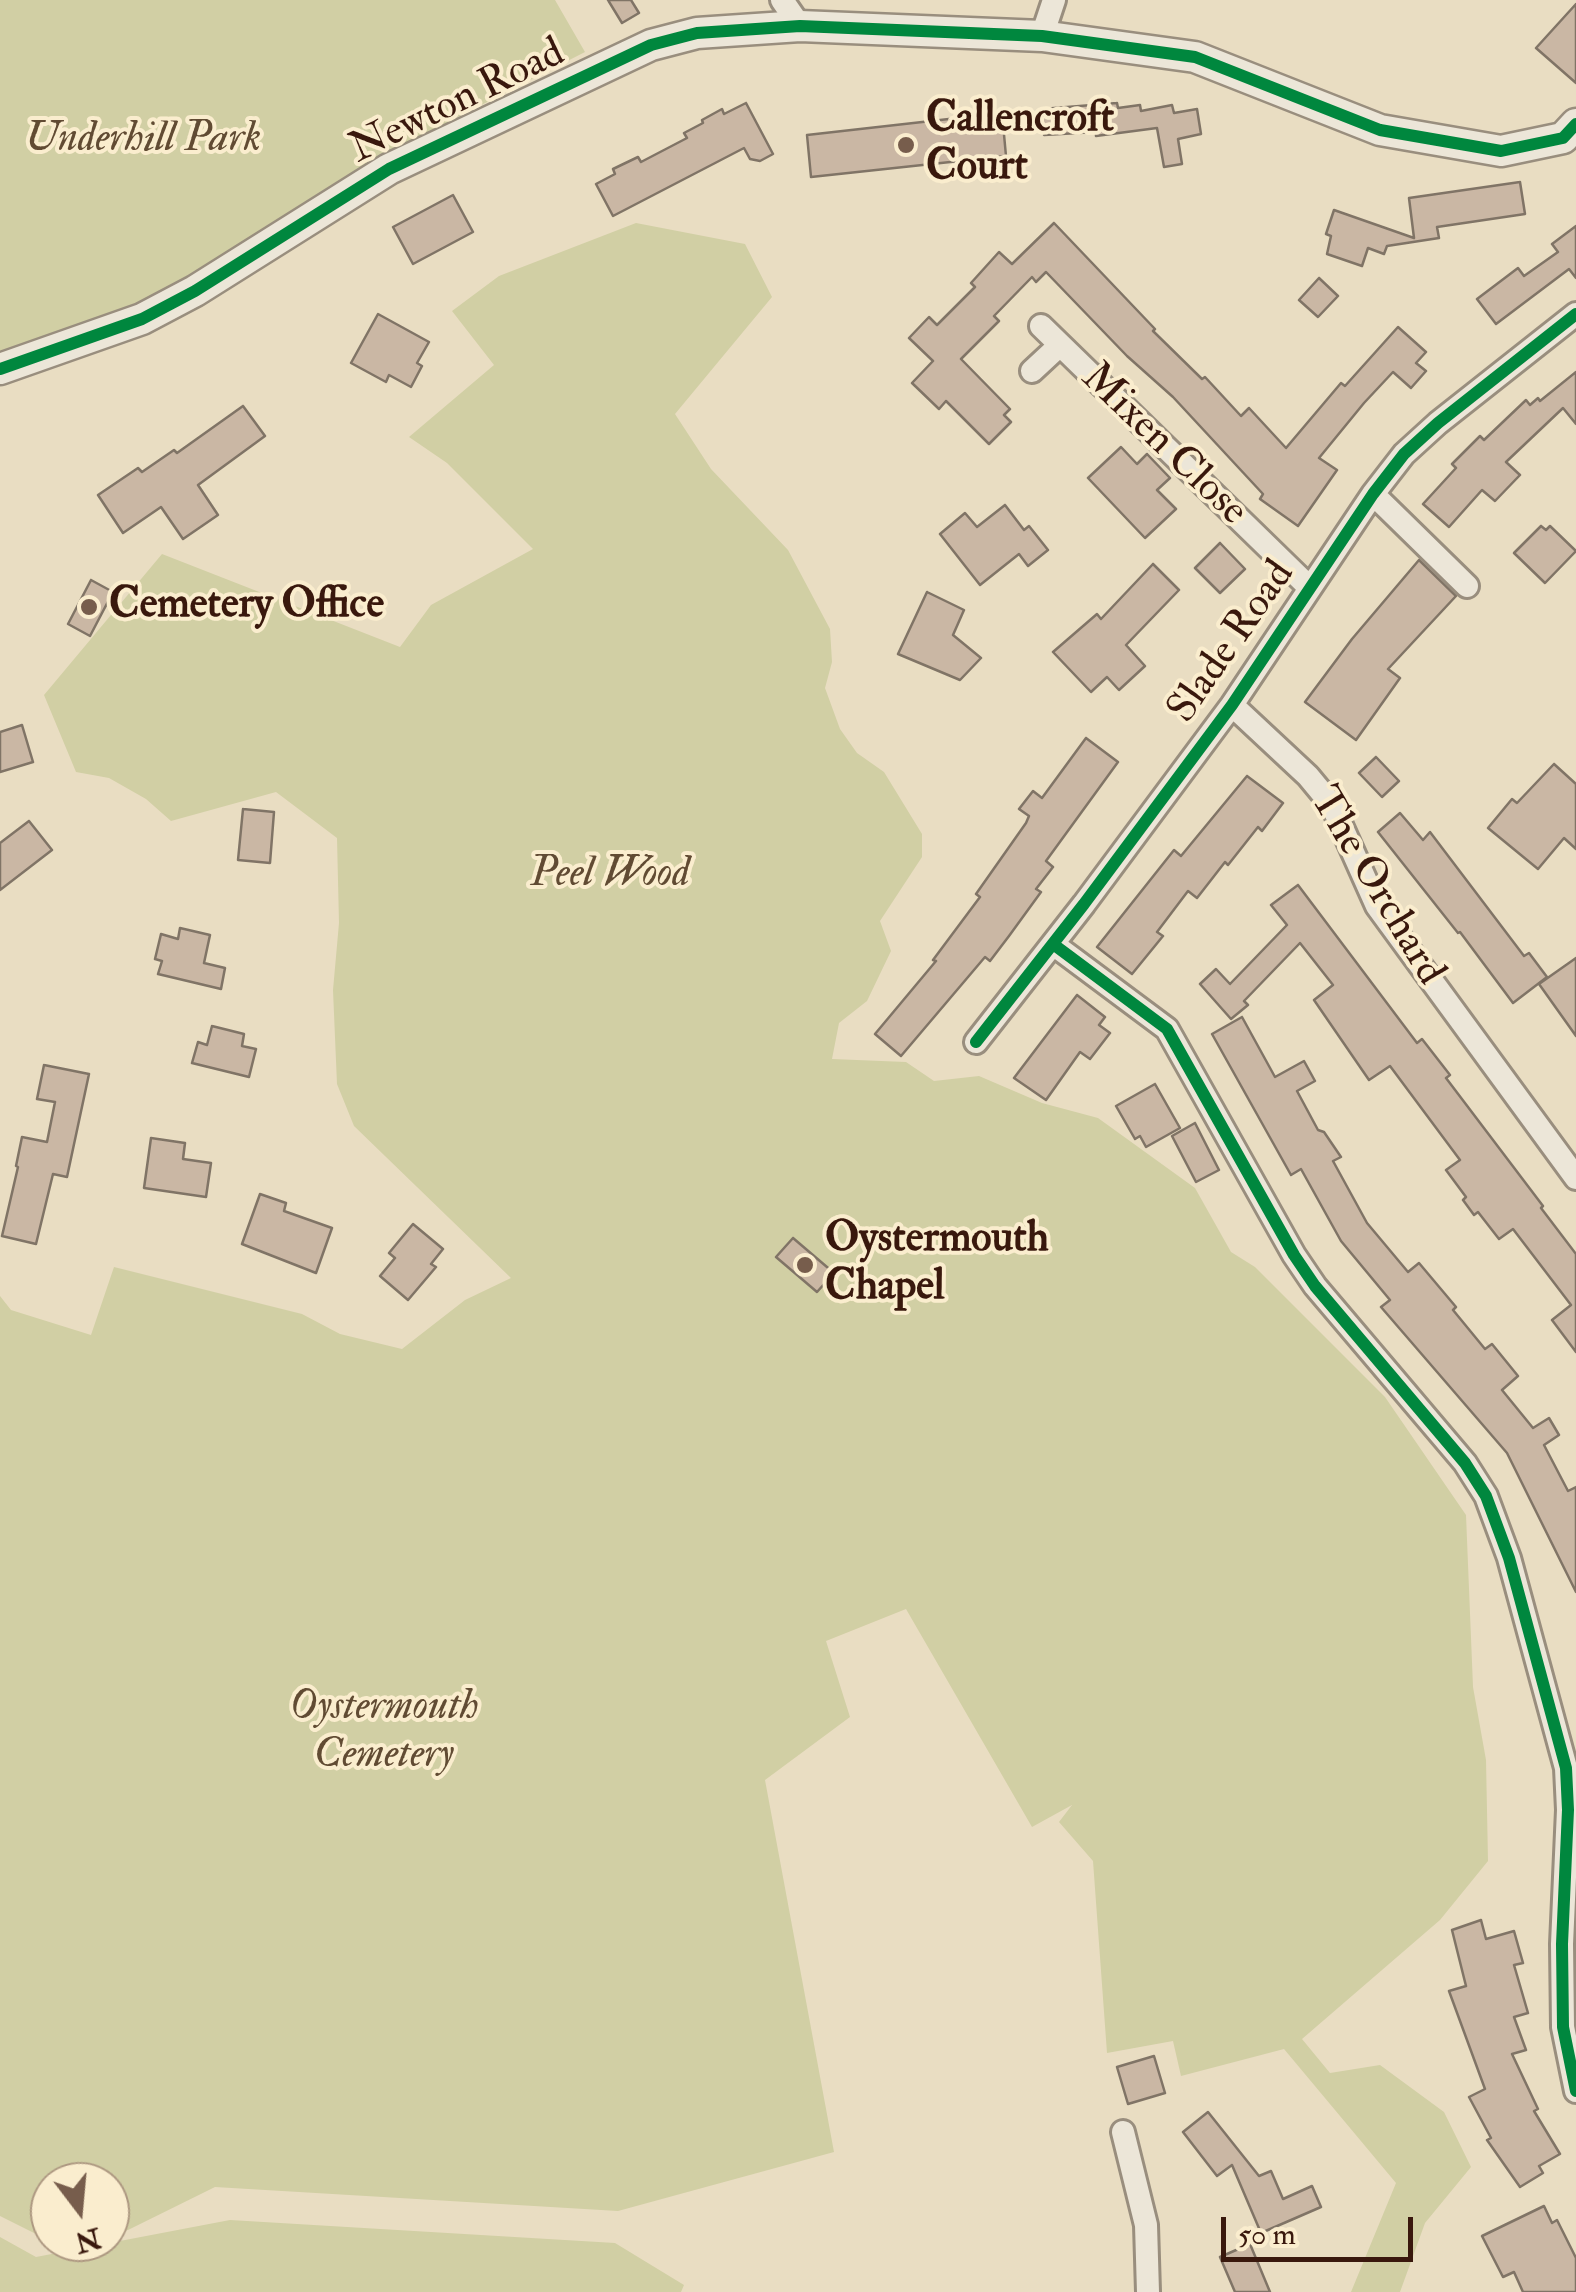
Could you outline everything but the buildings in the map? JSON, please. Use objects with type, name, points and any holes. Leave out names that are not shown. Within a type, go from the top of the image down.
[{"type":"street","points":[[782,0],[800,26]]},
{"type":"street","points":[[1042,36],[1054,0]]},
{"type":"street","name":"Newton Road","points":[[0,369],[142,319],[195,291],[389,169],[651,45],[697,33],[800,26],[1042,36],[1195,58],[1380,130],[1501,152],[1563,138],[1576,124]]},
{"type":"street","name":"Slade Road","points":[[976,1042],[1232,705],[1404,454],[1576,314]]},
{"type":"street","name":"Mixen Close","points":[[1041,326],[1310,588]]},
{"type":"street","name":"Mixen Close","points":[[1032,371],[1060,345]]},
{"type":"street","points":[[1373,494],[1467,586]]},
{"type":"street","name":"The Orchard","points":[[1232,705],[1308,776],[1332,805],[1377,906],[1576,1178]]},
{"type":"street","points":[[1053,944],[1167,1029],[1315,1286],[1465,1463],[1486,1496],[1566,1713],[1571,1917],[1562,1944],[1562,2028],[1576,2091]]},
{"type":"street","points":[[1124,2132],[1146,2225],[1148,2292]]},
{"type":"green space","name":"Underhill Park","points":[[0,0],[555,0],[585,52],[322,191],[188,280],[0,357]]},
{"type":"green space","name":"Oystermouth Cemetery","points":[[636,223],[745,244],[772,297],[675,414],[711,469],[788,550],[830,629],[832,662],[825,688],[840,729],[857,753],[884,772],[922,834],[922,857],[880,921],[891,951],[867,1001],[839,1023],[832,1059],[906,1062],[934,1081],[979,1076],[1042,1103],[1098,1118],[1195,1188],[1231,1252],[1255,1267],[1385,1397],[1466,1515],[1473,1687],[1486,1760],[1488,1861],[1440,1920],[1302,2039],[1330,2073],[1380,2065],[1444,2112],[1471,2167],[1425,2223],[1400,2292],[1351,2292],[1396,2183],[1284,2049],[1181,2076],[1173,2041],[1107,2053],[1093,1861],[1059,1822],[1072,1805],[1032,1827],[906,1609],[826,1641],[850,1717],[765,1780],[834,2152],[618,2211],[215,2187],[130,2229],[130,2162],[30,2162],[30,2231],[0,2216],[0,1296],[11,1310],[91,1335],[114,1267],[302,1314],[340,1334],[402,1349],[465,1300],[511,1278],[354,1126],[337,1084],[333,990],[339,923],[337,838],[276,792],[171,821],[146,799],[109,778],[76,772],[44,695],[162,554],[400,647],[431,605],[533,549],[447,463],[409,437],[494,365],[452,311],[499,276]]},
{"type":"green space","points":[[230,2220],[615,2243],[684,2285],[681,2292],[0,2292],[0,2237],[30,2254],[30,2262],[130,2262],[130,2239]]},
{"type":"cycle path","points":[[0,369],[142,319],[195,291],[389,169],[651,45],[697,33],[800,26],[1042,36],[1195,57],[1380,130],[1501,151],[1563,138],[1576,124]]},
{"type":"cycle path","points":[[976,1042],[1232,705],[1404,454],[1576,314]]},
{"type":"cycle path","points":[[1053,944],[1167,1029],[1315,1286],[1465,1463],[1486,1496],[1509,1558],[1566,1768],[1563,2027],[1576,2091]]},
{"type":"place","name":"Callencroft Court","points":[[906,145]]},
{"type":"place","name":"Cemetery Office","points":[[89,607]]},
{"type":"place","name":"Oystermouth Chapel","points":[[805,1265]]},
{"type":"park label","name":"Peel Wood","points":[[610,876]]}]
